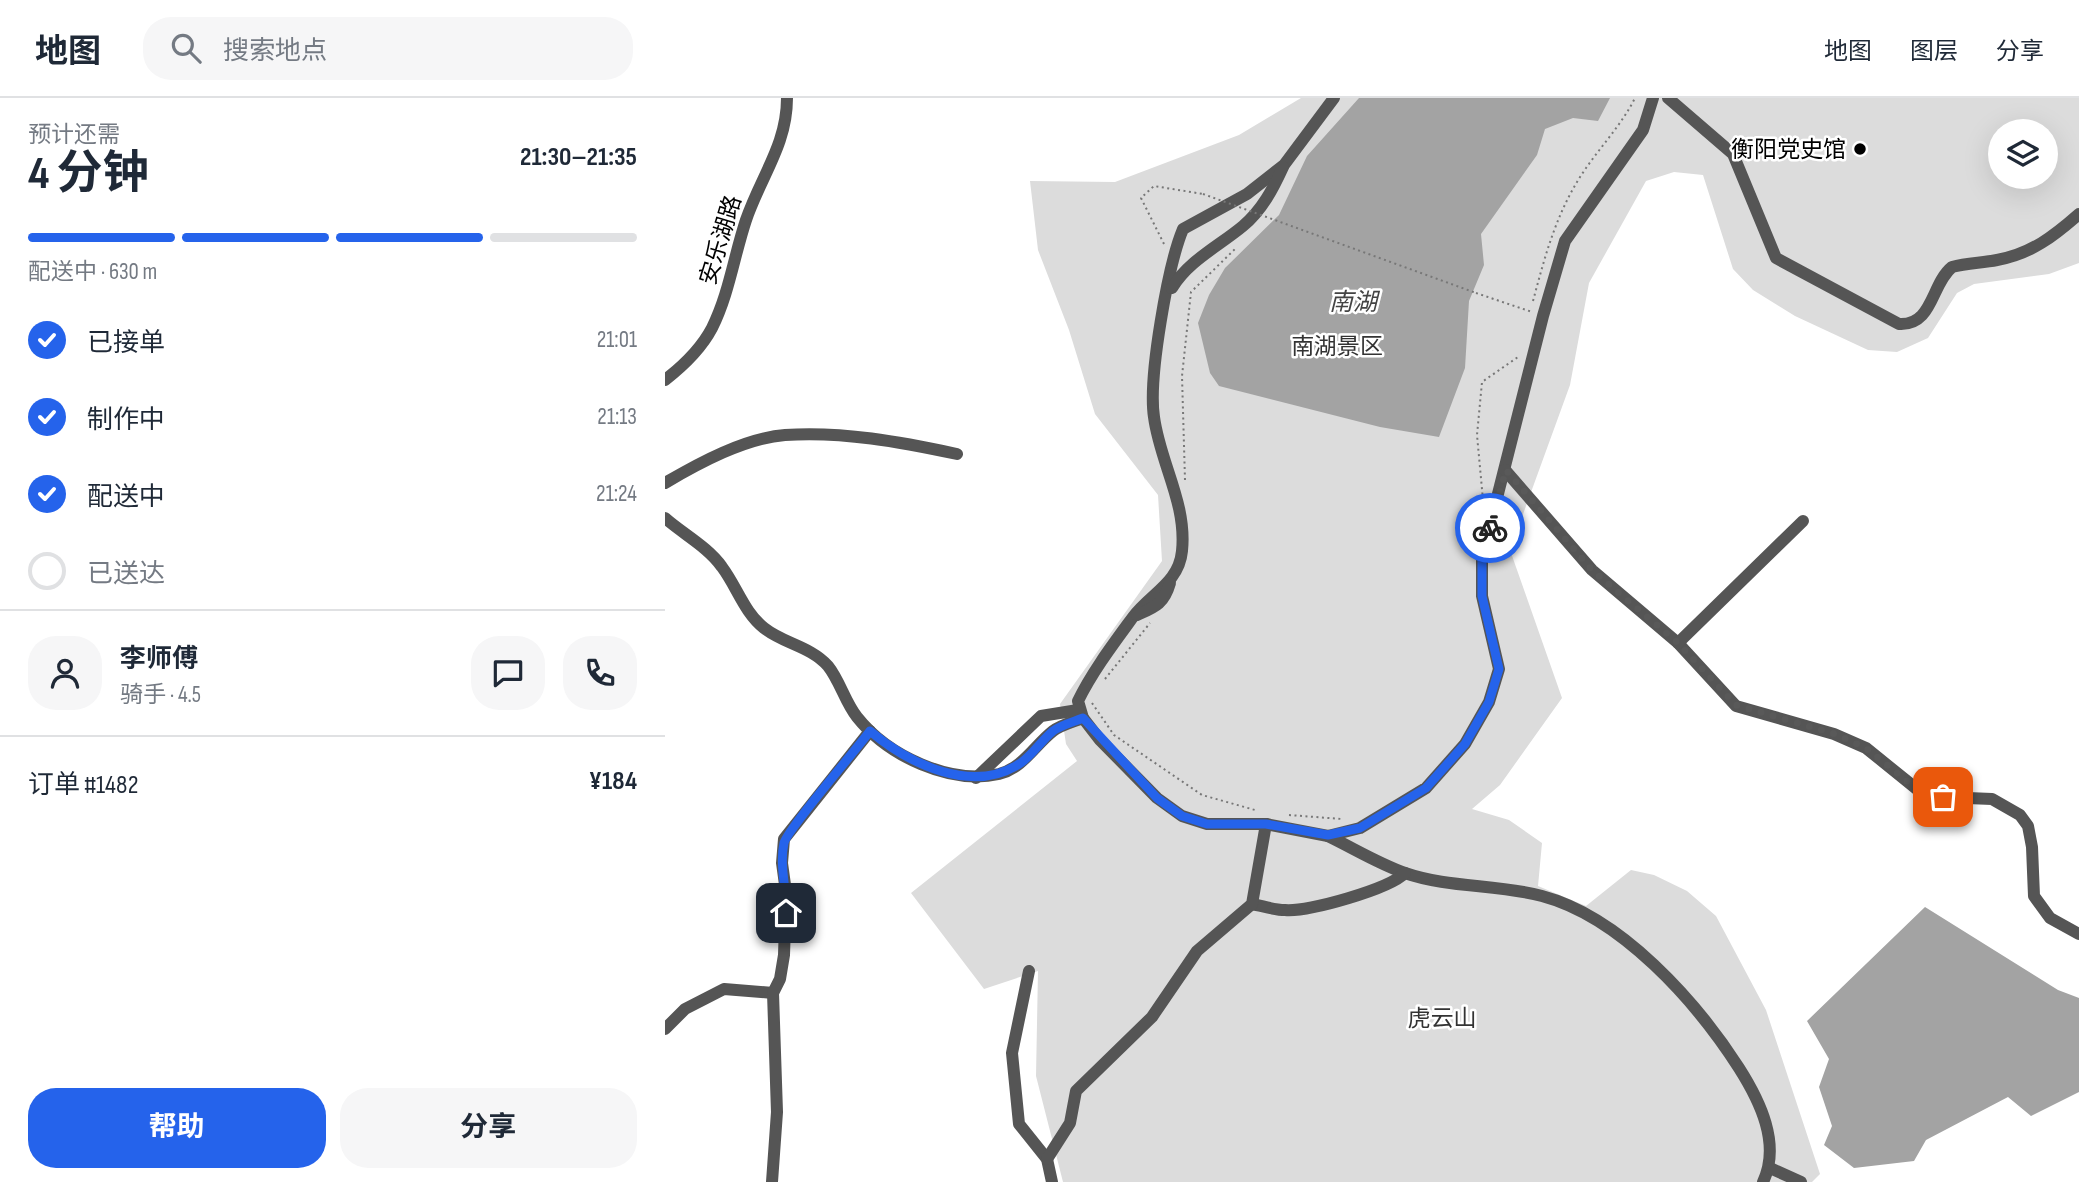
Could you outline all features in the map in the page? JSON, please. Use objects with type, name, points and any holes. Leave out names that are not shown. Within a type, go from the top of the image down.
[{"type":"street","name":"安乐湖路","points":[[665,380],[685,365],[711,331],[754,198],[787,123],[787,98]]},
{"type":"street","points":[[1168,294],[1181,275],[1245,225],[1262,207],[1284,164],[1334,98]]},
{"type":"street","points":[[1328,835],[1360,828],[1426,788],[1465,744],[1489,702],[1499,669],[1482,596],[1482,557],[1506,470],[1537,314],[1565,241],[1643,130],[1654,98]]},
{"type":"street","points":[[1668,98],[1733,155],[1776,258],[1899,324],[1907,324],[1922,316],[1939,282],[1952,267],[1994,261],[2032,249],[2045,243],[2079,214]]},
{"type":"street","points":[[1284,164],[1247,194],[1183,229],[1154,366],[1153,417],[1179,504],[1182,552],[1170,583],[1147,600],[1133,617],[1082,693],[1080,714],[1157,798],[1182,816],[1207,824],[1266,819],[1328,835],[1405,873],[1543,896],[1579,912],[1628,943],[1666,974],[1714,1029],[1754,1091],[1768,1125],[1770,1168],[1763,1182]]},
{"type":"street","points":[[665,483],[712,455],[783,435],[885,439],[957,454]]},
{"type":"street","points":[[1506,470],[1592,570],[1678,643],[1736,705],[1835,734],[1866,748],[1918,790],[1943,797],[1992,799],[2010,806],[2028,827],[2034,896],[2050,918],[2079,934]]},
{"type":"street","points":[[665,519],[721,565],[752,617],[766,630],[804,647],[827,666],[856,715],[870,731],[890,748],[918,762],[975,778],[1003,773],[1023,761],[1054,730],[1080,714]]},
{"type":"street","points":[[1678,643],[1803,521]]},
{"type":"street","points":[[975,778],[1041,716],[1080,714]]},
{"type":"street","points":[[772,1182],[777,1112],[773,993],[780,979],[784,955],[784,839],[870,731]]},
{"type":"street","points":[[1047,1158],[1070,1123],[1076,1091],[1152,1017],[1197,951],[1252,904],[1266,819]]},
{"type":"street","points":[[1252,904],[1287,911],[1338,901],[1397,881],[1405,873]]},
{"type":"street","points":[[1029,971],[1011,1053],[1020,1124],[1047,1158],[1052,1182]]},
{"type":"street","points":[[665,1028],[685,1009],[724,989],[773,993]]},
{"type":"street","points":[[1770,1168],[1801,1182]]},
{"type":"path","points":[[1174,264],[1141,198],[1154,186],[1203,194],[1537,314],[1552,229],[1582,174],[1626,116],[1635,98]]},
{"type":"path","points":[[1256,225],[1271,207]]},
{"type":"path","points":[[1185,483],[1182,376],[1191,292],[1241,242]]},
{"type":"path","points":[[1484,502],[1477,435],[1482,382],[1519,356]]},
{"type":"path","points":[[1106,679],[1154,618]]},
{"type":"path","points":[[1089,700],[1114,735],[1202,795],[1266,819]]},
{"type":"path","points":[[1279,814],[1350,821]]},
{"type":"green space","name":"南湖景区","points":[[1301,98],[2079,98],[2079,263],[2049,274],[1974,284],[1957,293],[1928,338],[1897,352],[1868,350],[1795,316],[1753,290],[1733,269],[1703,175],[1674,172],[1646,181],[1589,283],[1570,385],[1510,550],[1562,698],[1500,785],[1472,809],[1509,820],[1542,843],[1538,886],[1586,906],[1631,870],[1654,875],[1687,891],[1716,916],[1766,1010],[1820,1174],[1812,1182],[1063,1182],[1036,1076],[1038,971],[984,989],[911,893],[1077,761],[1066,744],[1060,704],[1162,561],[1158,495],[1095,414],[1069,330],[1038,250],[1030,181],[1115,182],[1239,135]]},
{"type":"water","name":"南湖","points":[[1359,98],[1610,98],[1598,121],[1573,118],[1545,129],[1537,155],[1481,234],[1484,265],[1469,301],[1465,368],[1439,437],[1380,427],[1219,386],[1210,373],[1198,323],[1209,295],[1225,268],[1279,215],[1307,156]]},
{"type":"water","points":[[1925,907],[2058,990],[2079,998],[2079,1092],[2031,1116],[2008,1097],[1926,1140],[1914,1161],[1854,1168],[1824,1145],[1832,1126],[1819,1087],[1829,1059],[1807,1021]]},
{"type":"way so far","points":[[1490,528],[1506,470],[1592,570],[1678,643],[1736,705],[1835,734],[1866,748],[1918,790],[1943,797]]},
{"type":"place","name":"衡阳党史馆","points":[[1860,149]]},
{"type":"route","points":[[786,913],[782,863],[784,839],[870,731],[890,748],[918,762],[975,778],[1003,773],[1023,761],[1054,730],[1083,718],[1100,740],[1157,798],[1182,816],[1207,824],[1266,824],[1328,835],[1360,828],[1426,788],[1465,744],[1489,702],[1499,669],[1482,596],[1482,557],[1490,528]]},
{"type":"park label","name":"虎云山","points":[[1442,1018]]}]
